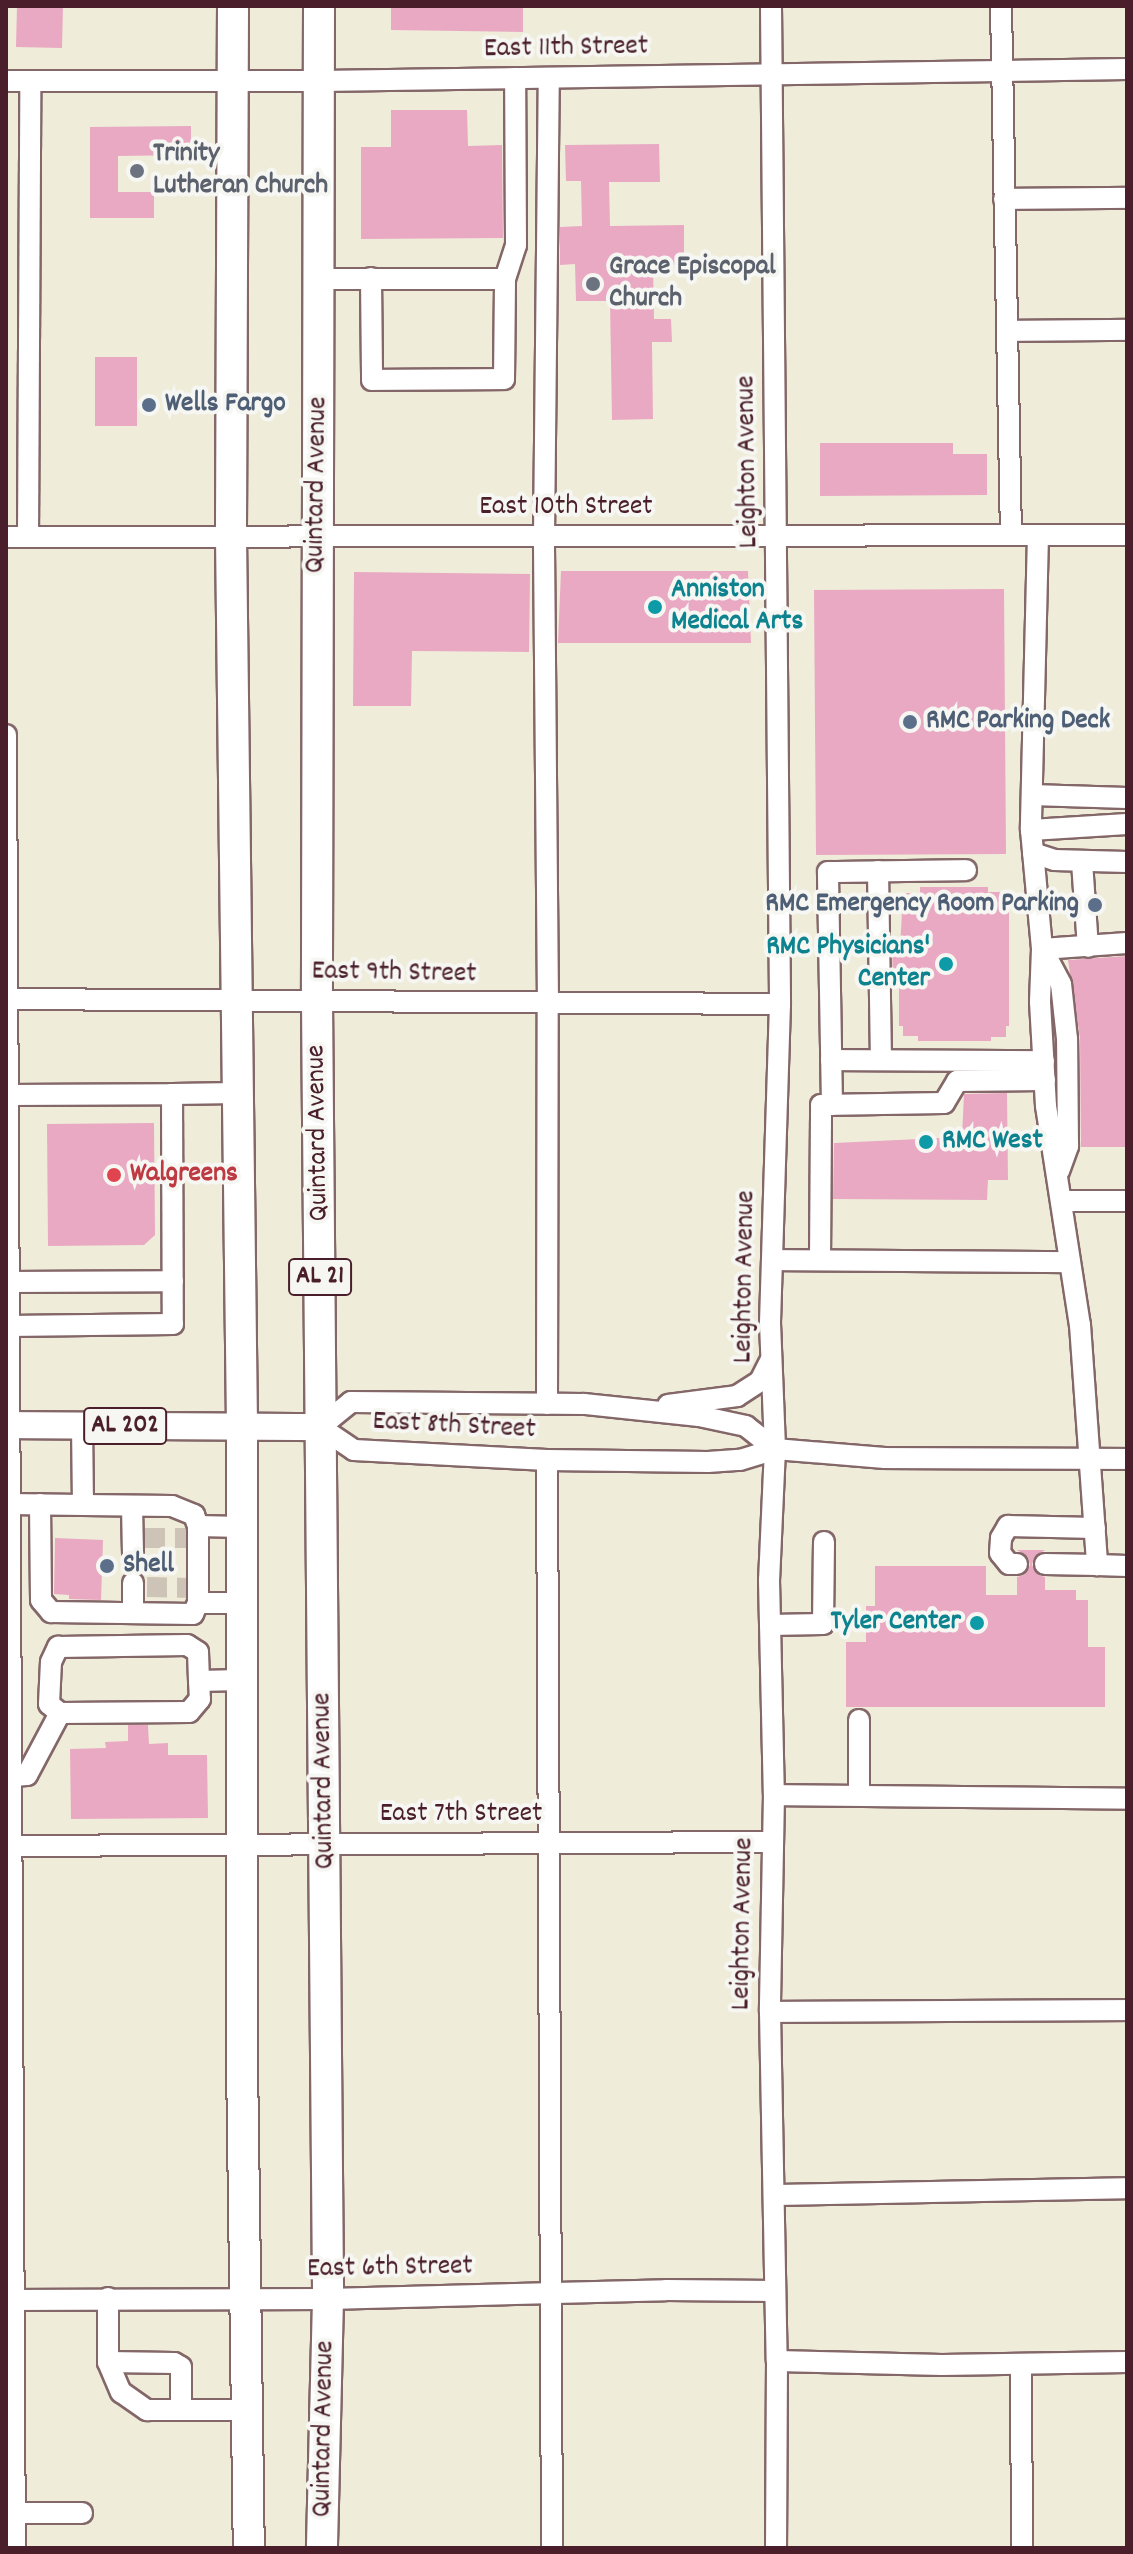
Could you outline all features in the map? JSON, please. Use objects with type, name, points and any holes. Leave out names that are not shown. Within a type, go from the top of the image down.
[{"type":"highway","points":[[233,6],[231,537],[242,1427],[244,2299],[249,2548]]},
{"type":"highway","name":"Quintard Avenue","points":[[319,6],[317,536],[320,872],[317,1002],[328,2299],[322,2548]]},
{"type":"main road","name":"AL 202","points":[[7,1425],[320,1427]]},
{"type":"street","name":"Leighton Avenue","points":[[771,6],[780,1004],[772,1260],[775,1449],[770,1505],[774,1795],[770,2012],[777,2361],[776,2548]]},
{"type":"street","points":[[1001,6],[1011,535]]},
{"type":"street","name":"East 11th Street","points":[[6,81],[320,81],[1127,69]]},
{"type":"street","points":[[371,278],[372,380],[504,379],[505,279],[516,245],[515,78]]},
{"type":"street","points":[[547,1404],[544,536],[549,78]]},
{"type":"street","points":[[28,537],[30,81]]},
{"type":"street","points":[[1004,199],[1127,198]]},
{"type":"street","points":[[319,279],[505,279]]},
{"type":"street","points":[[1007,331],[1127,330]]},
{"type":"street","points":[[1038,535],[1031,830],[1042,949],[1044,1070],[1080,1325],[1092,1460],[1097,1565]]},
{"type":"street","name":"East 10th Street","points":[[6,537],[1127,535]]},
{"type":"street","points":[[6,735],[7,1425],[12,1776],[9,2300],[15,2548]]},
{"type":"street","points":[[1032,795],[1127,798]]},
{"type":"street","points":[[1031,830],[1127,824]]},
{"type":"street","points":[[1033,853],[1054,860],[1127,862]]},
{"type":"street","points":[[1082,862],[1088,947]]},
{"type":"street","points":[[832,1105],[828,872],[966,870]]},
{"type":"street","points":[[878,871],[881,1060]]},
{"type":"street","points":[[1042,949],[1127,943]]},
{"type":"street","points":[[1042,949],[1061,984],[1067,1039],[1068,1146],[1057,1175]]},
{"type":"street","name":"East 9th Street","points":[[7,999],[780,1004]]},
{"type":"street","points":[[831,1060],[1044,1070]]},
{"type":"street","points":[[820,1260],[821,1105],[944,1103],[957,1081],[1044,1070]]},
{"type":"street","points":[[7,1095],[238,1093]]},
{"type":"street","points":[[8,1326],[173,1324],[172,1094]]},
{"type":"street","points":[[1061,1201],[1127,1201]]},
{"type":"street","points":[[772,1260],[1070,1262]]},
{"type":"street","points":[[8,1282],[173,1281]]},
{"type":"street","points":[[628,1409],[737,1396],[760,1381],[772,1357]]},
{"type":"street","name":"East 8th Street","points":[[775,1449],[746,1426],[628,1409],[547,1404],[351,1402],[320,1427],[354,1450],[547,1460],[708,1462],[740,1460],[775,1449],[885,1458],[1127,1459]]},
{"type":"street","points":[[82,1425],[83,1505]]},
{"type":"street","points":[[547,1460],[552,2548]]},
{"type":"street","points":[[9,1504],[40,1504],[132,1506],[172,1506],[194,1515],[196,1593],[193,1614],[51,1612],[41,1600],[40,1504]]},
{"type":"street","points":[[132,1506],[137,1544]]},
{"type":"street","points":[[1017,1564],[1009,1564],[1000,1553],[1001,1538],[1008,1526],[1095,1528]]},
{"type":"street","points":[[196,1535],[242,1527]]},
{"type":"street","points":[[770,1625],[823,1624],[824,1542]]},
{"type":"street","points":[[1045,1564],[1127,1566]]},
{"type":"street","points":[[133,1613],[137,1586]]},
{"type":"street","points":[[196,1593],[243,1603]]},
{"type":"street","points":[[165,1613],[165,1645]]},
{"type":"street","points":[[187,1645],[198,1652],[199,1681],[200,1699],[189,1712],[60,1713],[49,1704],[51,1662],[58,1647],[187,1645]]},
{"type":"street","points":[[199,1681],[241,1680]]},
{"type":"street","points":[[12,1776],[27,1775],[60,1713]]},
{"type":"street","points":[[859,1720],[859,1795]]},
{"type":"street","points":[[774,1795],[1127,1799]]},
{"type":"street","name":"East 7th Street","points":[[10,1846],[772,1842]]},
{"type":"street","points":[[770,2012],[1127,2010]]},
{"type":"street","points":[[774,2195],[1127,2188]]},
{"type":"street","name":"East 6th Street","points":[[9,2300],[328,2299],[666,2290],[775,2291]]},
{"type":"street","points":[[108,2298],[108,2362],[121,2392],[147,2410],[246,2410]]},
{"type":"street","points":[[777,2361],[1021,2365],[1127,2362]]},
{"type":"street","points":[[108,2362],[174,2363],[181,2367],[181,2410]]},
{"type":"street","points":[[1021,2365],[1022,2548]]},
{"type":"street","points":[[14,2513],[82,2513]]},
{"type":"building","points":[[17,6],[63,6],[62,48],[16,47]]},
{"type":"building","points":[[391,6],[523,6],[523,32],[391,30]]},
{"type":"building","points":[[391,110],[467,110],[468,146],[502,145],[503,238],[361,239],[361,147],[391,147]]},
{"type":"building","points":[[191,126],[191,155],[118,156],[118,192],[154,192],[154,218],[90,218],[90,127]]},
{"type":"building","name":"Grace Episcopal Church","points":[[659,144],[660,182],[609,182],[610,226],[684,225],[684,265],[653,265],[654,319],[671,319],[672,342],[652,342],[653,419],[612,420],[610,301],[576,301],[575,264],[560,265],[560,227],[582,226],[581,181],[566,181],[565,145]]},
{"type":"building","points":[[95,357],[137,357],[137,426],[95,426]]},
{"type":"building","points":[[820,443],[953,443],[953,454],[987,454],[987,495],[820,496]]},
{"type":"building","name":"Anniston Medical Arts","points":[[561,571],[748,571],[751,643],[558,643]]},
{"type":"building","points":[[354,572],[530,574],[529,652],[412,651],[411,706],[353,706]]},
{"type":"building","name":"RMC Parking Deck","points":[[1004,589],[1006,854],[816,855],[814,590]]},
{"type":"building","name":"RMC Physicians' Center","points":[[920,887],[988,887],[988,892],[1005,892],[1005,904],[1009,904],[1009,1026],[1006,1026],[1006,1037],[991,1037],[991,1041],[918,1041],[918,1036],[903,1036],[903,1026],[899,1026],[899,980],[893,980],[892,948],[900,948],[903,893],[920,893]]},
{"type":"building","points":[[1127,956],[1127,1147],[1081,1147],[1080,1038],[1068,960]]},
{"type":"building","name":"RMC West","points":[[1007,1093],[1008,1180],[988,1180],[987,1200],[833,1199],[834,1143],[962,1137],[964,1094]]},
{"type":"building","name":"Walgreens","points":[[154,1123],[155,1235],[144,1245],[48,1246],[47,1124]]},
{"type":"building","points":[[55,1538],[103,1540],[101,1600],[69,1599],[69,1595],[54,1594]]},
{"type":"building","name":"Tyler Center","points":[[1017,1550],[1045,1550],[1034,1557],[1032,1565],[1038,1575],[1045,1577],[1045,1590],[1076,1590],[1076,1600],[1088,1600],[1088,1647],[1105,1647],[1105,1707],[846,1707],[846,1642],[866,1642],[866,1606],[875,1606],[875,1566],[986,1566],[986,1595],[1017,1595],[1017,1577],[1024,1575],[1030,1565],[1028,1557]]},
{"type":"building","points":[[128,1725],[148,1725],[149,1744],[168,1743],[168,1755],[207,1755],[208,1818],[71,1819],[70,1749],[106,1748],[105,1742],[128,1741]]},
{"type":"tunnel","points":[[145,1538],[191,1538]]},
{"type":"tunnel","points":[[147,1587],[191,1588]]},
{"type":"place","name":"Trinity Lutheran Church","points":[[137,171]]},
{"type":"place","name":"Grace Episcopal Church","points":[[593,284]]},
{"type":"place","name":"Wells Fargo","points":[[149,405]]},
{"type":"place","name":"Anniston Medical Arts","points":[[655,607]]},
{"type":"place","name":"RMC Parking Deck","points":[[910,722]]},
{"type":"place","name":"RMC Emergency Room Parking","points":[[1095,905]]},
{"type":"place","name":"RMC Physicians' Center","points":[[946,964]]},
{"type":"place","name":"RMC West","points":[[926,1142]]},
{"type":"place","name":"Walgreens","points":[[114,1175]]},
{"type":"place","name":"Shell","points":[[107,1566]]},
{"type":"place","name":"Tyler Center","points":[[977,1623]]}]
